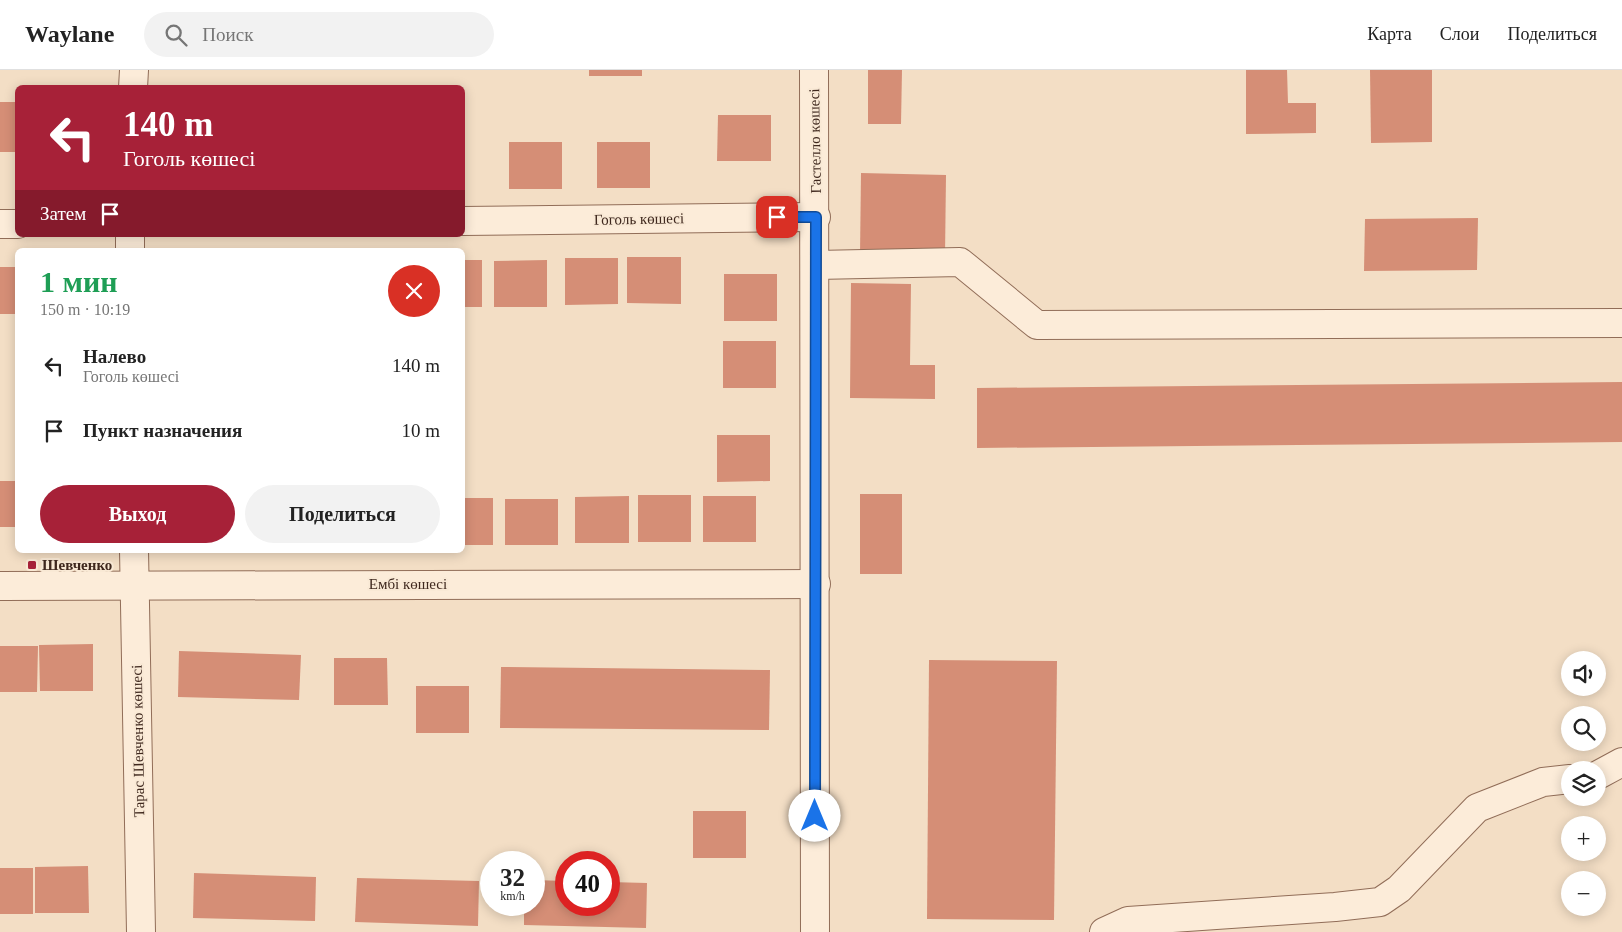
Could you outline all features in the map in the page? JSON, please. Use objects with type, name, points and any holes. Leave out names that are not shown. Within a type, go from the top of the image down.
[{"type":"street","points":[[133,85],[134,70]]},
{"type":"street","name":"Гастелло көшесі","points":[[814,70],[816,217],[815,932]]},
{"type":"street","name":"Гоголь көшесі","points":[[465,221],[816,217]]},
{"type":"street","points":[[0,224],[15,224]]},
{"type":"street","points":[[816,265],[960,262],[1037,325],[1622,323]]},
{"type":"street","name":"Тарас Шевченко көшесі","points":[[134,553],[141,932]]},
{"type":"street","name":"Ембі көшесі","points":[[0,586],[135,584],[816,584]]},
{"type":"street","points":[[1606,771],[1622,762]]},
{"type":"street","points":[[1104,932],[1128,921],[1325,908],[1380,902],[1399,889],[1477,808],[1544,782],[1561,780]]},
{"type":"building","points":[[589,70],[642,70],[642,76],[589,76]]},
{"type":"building","points":[[868,70],[902,70],[901,124],[868,124]]},
{"type":"building","points":[[1246,70],[1287,70],[1288,103],[1316,103],[1316,133],[1246,134]]},
{"type":"building","points":[[1370,70],[1432,70],[1432,142],[1371,143]]},
{"type":"building","points":[[0,102],[15,102],[15,152],[0,152]]},
{"type":"building","points":[[718,115],[771,115],[771,161],[717,161]]},
{"type":"building","points":[[509,142],[562,142],[562,189],[509,189]]},
{"type":"building","points":[[597,142],[650,142],[650,188],[597,188]]},
{"type":"building","points":[[861,173],[946,175],[945,256],[860,255]]},
{"type":"building","points":[[1478,218],[1477,270],[1364,271],[1365,219]]},
{"type":"building","points":[[627,257],[681,257],[681,304],[627,303]]},
{"type":"building","points":[[565,258],[618,258],[618,304],[565,305]]},
{"type":"building","points":[[465,260],[482,260],[482,307],[465,307]]},
{"type":"building","points":[[547,260],[547,307],[494,307],[494,261]]},
{"type":"building","points":[[0,267],[15,267],[15,314],[0,314]]},
{"type":"building","points":[[724,274],[777,274],[777,321],[724,321]]},
{"type":"building","points":[[851,283],[911,284],[910,365],[935,365],[935,399],[850,398]]},
{"type":"building","points":[[723,341],[776,341],[776,388],[723,388]]},
{"type":"building","points":[[1622,382],[1622,442],[977,448],[977,388]]},
{"type":"building","points":[[717,435],[770,435],[770,481],[717,482]]},
{"type":"building","points":[[0,481],[15,481],[15,527],[0,527]]},
{"type":"building","points":[[860,494],[902,494],[902,574],[860,574]]},
{"type":"building","points":[[638,495],[691,495],[691,542],[638,542]]},
{"type":"building","points":[[629,496],[629,543],[575,543],[575,497]]},
{"type":"building","points":[[703,496],[756,496],[756,542],[703,542]]},
{"type":"building","points":[[465,498],[493,498],[493,545],[465,545]]},
{"type":"building","points":[[505,499],[558,499],[558,545],[505,545]]},
{"type":"building","points":[[93,644],[93,691],[40,691],[39,645]]},
{"type":"building","points":[[0,646],[38,646],[37,692],[0,692]]},
{"type":"building","points":[[179,651],[301,655],[299,700],[178,697]]},
{"type":"building","points":[[334,658],[387,658],[388,705],[334,705]]},
{"type":"building","points":[[929,660],[1057,661],[1054,920],[927,919]]},
{"type":"building","points":[[501,667],[770,670],[769,730],[500,728]]},
{"type":"building","points":[[416,686],[469,686],[469,733],[416,733]]},
{"type":"building","points":[[693,811],[746,811],[746,858],[693,858]]},
{"type":"building","points":[[88,866],[89,913],[35,913],[35,867]]},
{"type":"building","points":[[0,868],[33,868],[33,914],[0,914]]},
{"type":"building","points":[[194,873],[316,877],[315,921],[193,918]]},
{"type":"building","points":[[357,878],[479,881],[478,926],[355,922]]},
{"type":"building","points":[[545,880],[555,881],[555,916],[620,916],[620,882],[647,883],[646,928],[524,925],[524,916],[545,916]]},
{"type":"place","name":"Шевченко","points":[[32,565]]},
{"type":"route","points":[[777,217],[816,217],[815,816]]}]
